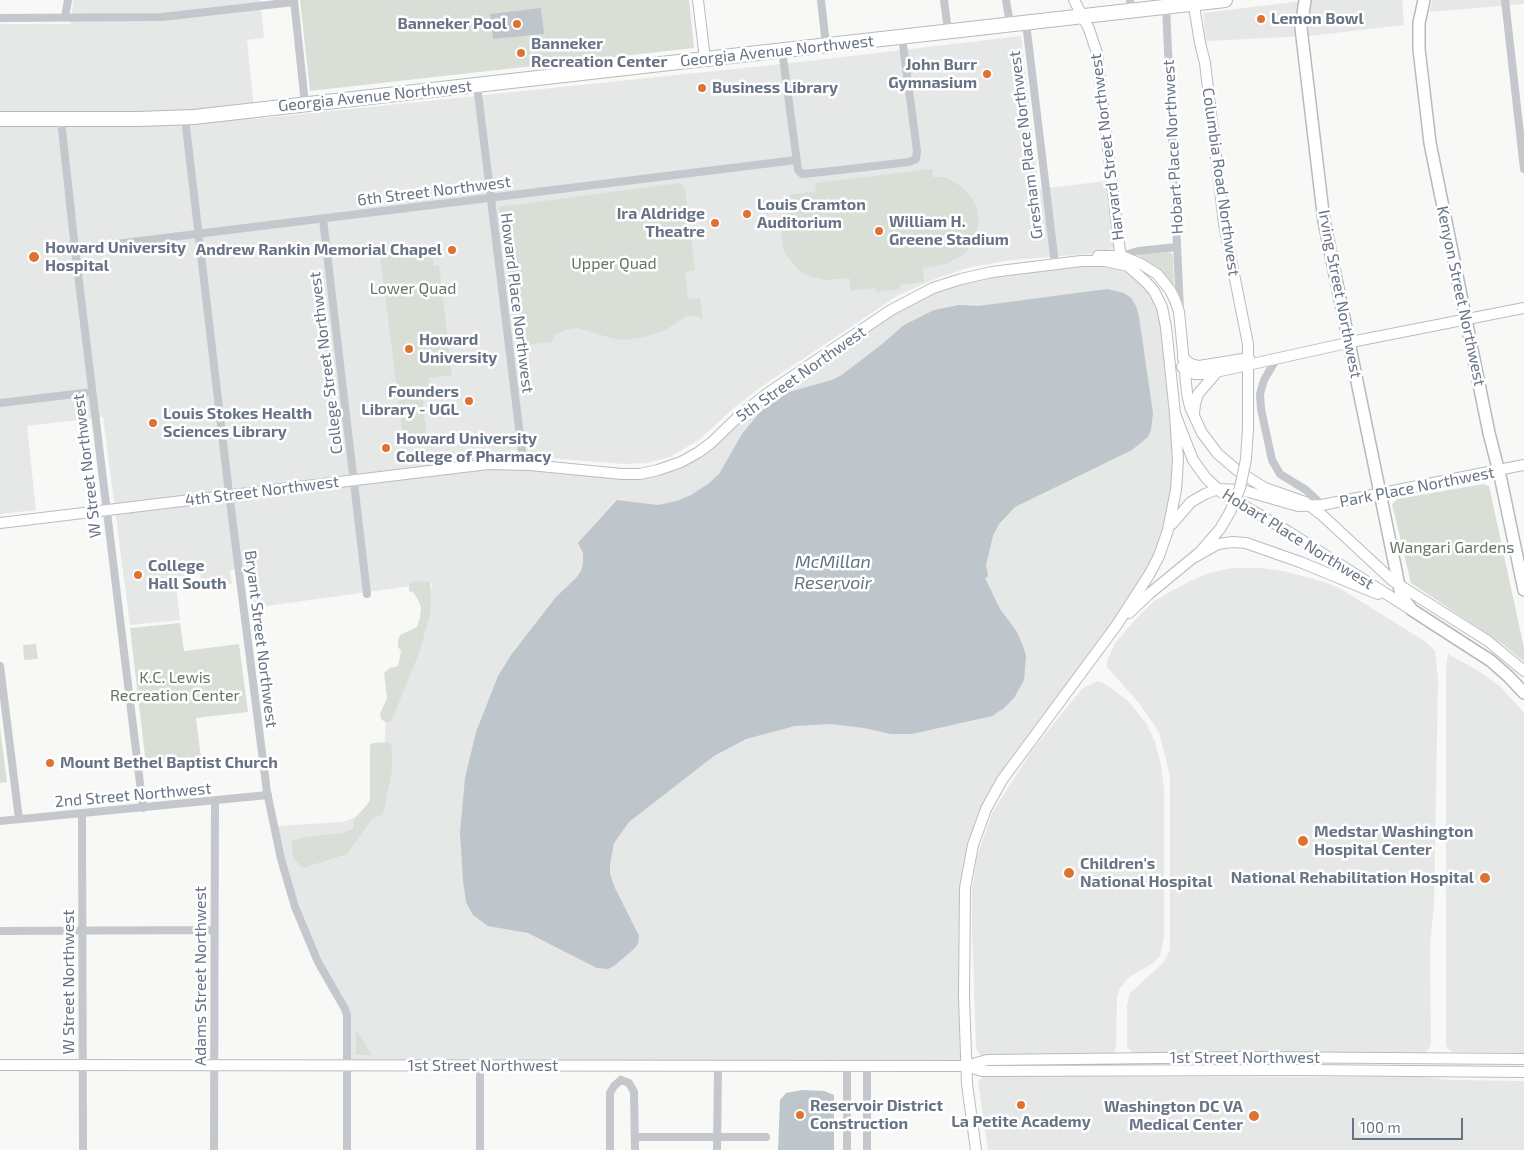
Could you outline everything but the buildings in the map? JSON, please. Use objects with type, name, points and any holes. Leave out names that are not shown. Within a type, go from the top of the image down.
[{"type":"highway","name":"Georgia Avenue Northwest","points":[[0,119],[184,118],[1026,23],[1082,16],[1131,5],[1166,7],[1194,2],[1225,0]]},
{"type":"main road","name":"Irving Street Northwest","points":[[1305,0],[1300,28],[1307,69],[1323,211],[1403,598],[1412,610],[1491,661],[1524,693]]},
{"type":"main road","name":"Kenyon Street Northwest","points":[[1424,0],[1420,23],[1419,49],[1430,143],[1524,590]]},
{"type":"street","points":[[65,17],[68,0]]},
{"type":"street","points":[[698,0],[705,59]]},
{"type":"street","points":[[821,0],[826,45]]},
{"type":"street","points":[[944,0],[948,32]]},
{"type":"street","points":[[1006,0],[1010,24]]},
{"type":"street","name":"Harvard Street Northwest","points":[[1074,0],[1093,38],[1098,56],[1119,246],[1121,256],[1130,269]]},
{"type":"street","points":[[1505,0],[1524,169]]},
{"type":"street","points":[[0,18],[162,17],[294,1],[305,104]]},
{"type":"street","name":"Columbia Road Northwest","points":[[1194,2],[1205,63],[1224,224],[1248,344],[1249,361],[1248,438],[1240,488],[1230,512],[1214,536],[1196,557]]},
{"type":"street","name":"Hobart Place Northwest","points":[[1166,7],[1178,247],[1179,317],[1188,398],[1195,420],[1205,438],[1215,450],[1238,471],[1265,488],[1302,500],[1399,585]]},
{"type":"street","name":"Gresham Place Northwest","points":[[1026,23],[1055,264]]},
{"type":"street","points":[[782,50],[798,170],[802,174],[822,172],[914,161],[917,156],[902,37]]},
{"type":"street","name":"Howard Place Northwest","points":[[476,85],[525,464]]},
{"type":"street","name":"Bryant Street Northwest","points":[[184,118],[268,795],[281,859],[300,921],[318,962],[346,1012],[347,1150]]},
{"type":"street","name":"W Street Northwest","points":[[61,120],[143,808]]},
{"type":"street","name":"6th Street Northwest","points":[[75,249],[796,160]]},
{"type":"street","name":"College Street Northwest","points":[[323,219],[368,594]]},
{"type":"street","name":"5th Street Northwest","points":[[1081,261],[1097,256],[1121,256],[1138,250],[1178,247]]},
{"type":"street","name":"Hobart Place Northwest","points":[[1121,256],[1146,266],[1160,277],[1173,295],[1179,317]]},
{"type":"street","name":"5th Street Northwest","points":[[525,464],[628,474],[652,472],[670,467],[704,449],[740,415],[768,393],[891,310],[942,285],[996,271],[1081,261],[1104,261],[1150,276],[1165,293],[1173,312],[1178,358],[1184,364]]},
{"type":"street","name":"Hobart Place Northwest","points":[[1130,269],[1154,291],[1164,313],[1175,414],[1194,460],[1206,478],[1218,490],[1412,610]]},
{"type":"street","points":[[1184,364],[1199,366],[1277,358],[1524,308]]},
{"type":"street","points":[[1277,358],[1264,380],[1260,394],[1261,409],[1272,460],[1280,474],[1306,490],[1322,505]]},
{"type":"street","points":[[1184,364],[1196,375],[1217,372],[1249,361]]},
{"type":"street","points":[[1195,420],[1195,404],[1198,394],[1217,372]]},
{"type":"street","points":[[0,403],[92,392]]},
{"type":"street","points":[[976,1150],[966,1066],[964,997],[964,906],[966,879],[975,836],[990,801],[1006,773],[1116,626],[1154,566],[1174,509],[1178,479],[1178,445],[1175,414]]},
{"type":"street","name":"4th Street Northwest","points":[[0,523],[481,465],[525,464]]},
{"type":"street","name":"Park Place Northwest","points":[[1218,490],[1237,489],[1287,504],[1310,506],[1524,465]]},
{"type":"street","points":[[1168,530],[1180,513],[1191,502],[1205,494],[1218,490]]},
{"type":"street","points":[[1116,626],[1149,594],[1196,557],[1218,544],[1233,542],[1246,543],[1315,567],[1376,594],[1388,595]]},
{"type":"street","points":[[1399,585],[1488,641],[1524,671]]},
{"type":"street","points":[[0,666],[19,819]]},
{"type":"street","name":"2nd Street Northwest","points":[[0,821],[268,795]]},
{"type":"street","name":"Adams Street Northwest","points":[[214,1150],[215,801]]},
{"type":"street","name":"W Street Northwest","points":[[82,813],[83,1150]]},
{"type":"street","points":[[0,931],[214,930]]},
{"type":"street","name":"1st Street Northwest","points":[[0,1065],[966,1066],[987,1060],[1246,1057],[1524,1059]]},
{"type":"street","points":[[480,1065],[480,1150]]},
{"type":"street","points":[[610,1150],[610,1093],[621,1080],[621,1066]]},
{"type":"street","points":[[717,1150],[718,1066]]},
{"type":"street","points":[[847,1066],[847,1150]]},
{"type":"street","points":[[867,1066],[867,1150]]},
{"type":"street","name":"1st Street Northwest","points":[[966,1066],[982,1071],[1298,1070],[1524,1072]]},
{"type":"street","points":[[621,1080],[629,1083],[634,1092],[635,1150]]},
{"type":"street","points":[[635,1137],[766,1137]]},
{"type":"shaded area","points":[[73,0],[260,0],[264,38],[247,40],[255,119],[791,63],[1021,36],[1039,189],[1106,181],[1114,248],[1101,253],[1012,260],[971,267],[935,279],[897,296],[761,387],[735,407],[699,440],[670,457],[647,463],[624,464],[559,459],[511,450],[513,464],[622,474],[681,462],[750,406],[899,306],[992,272],[1112,267],[1137,278],[1148,290],[1160,313],[1172,431],[1174,457],[1168,530],[1116,626],[1007,773],[979,827],[964,897],[966,1066],[347,1065],[347,1018],[295,907],[275,832],[279,826],[343,822],[374,810],[383,773],[386,716],[433,583],[252,608],[247,568],[230,570],[232,584],[202,587],[200,574],[175,577],[180,620],[130,625],[103,417],[27,426],[36,510],[0,514],[0,24],[71,24]]},
{"type":"shaded area","points":[[1310,0],[1402,0],[1404,25],[1309,36],[1206,41],[1203,13]]},
{"type":"shaded area","points":[[1433,0],[1524,0],[1524,4],[1429,12]]},
{"type":"shaded area","name":"Medstar Washington Hospital Center","points":[[1232,568],[1260,568],[1283,571],[1324,582],[1341,589],[1426,642],[1435,651],[1438,679],[1434,905],[1430,946],[1431,1044],[1428,1050],[1423,1053],[1133,1053],[1127,1047],[1127,1005],[1130,993],[1164,962],[1170,950],[1170,776],[1159,732],[1138,702],[1107,667],[1107,661],[1115,643],[1154,601],[1188,582],[1209,573]]},
{"type":"shaded area","name":"National Rehabilitation Hospital","points":[[1448,654],[1500,686],[1524,713],[1524,1053],[1452,1052],[1447,1048],[1446,668]]},
{"type":"shaded area","name":"Children's National Hospital","points":[[1098,681],[1107,685],[1129,702],[1146,723],[1155,742],[1161,765],[1164,789],[1164,935],[1160,956],[1153,963],[1128,978],[1119,990],[1117,997],[1116,1048],[1112,1056],[985,1057],[979,1054],[976,1048],[972,889],[977,857],[992,813],[1032,750],[1082,689]]},
{"type":"shaded area","name":"Washington DC VA Medical Center","points":[[983,1077],[1422,1077],[1451,1080],[1524,1081],[1524,1150],[988,1150],[978,1082]]},
{"type":"green space","name":"Banneker Recreation Center","points":[[300,0],[689,0],[694,48],[310,91]]},
{"type":"green space","name":"William H. Greene Stadium","points":[[932,169],[933,177],[944,177],[965,190],[977,208],[979,219],[975,239],[970,248],[964,254],[946,264],[923,268],[924,282],[900,285],[901,289],[876,292],[876,288],[851,291],[849,278],[825,280],[809,276],[800,271],[783,249],[781,233],[784,219],[791,206],[789,195],[816,191],[815,183]]},
{"type":"green space","name":"Upper Quad","points":[[680,183],[685,188],[695,270],[685,272],[688,299],[700,298],[703,320],[697,316],[687,316],[665,330],[648,336],[624,340],[577,328],[565,330],[555,335],[552,342],[517,346],[499,207]]},
{"type":"green space","name":"Lower Quad","points":[[397,245],[398,254],[432,253],[434,266],[439,265],[452,375],[428,378],[429,389],[424,396],[423,407],[427,437],[412,437],[402,429],[379,247]]},
{"type":"green space","points":[[1168,252],[1173,256],[1174,286],[1157,267],[1137,255]]},
{"type":"green space","name":"Wangari Gardens","points":[[1484,484],[1489,486],[1524,648],[1524,662],[1504,645],[1411,583],[1392,505],[1397,499]]},
{"type":"green space","points":[[413,581],[430,582],[430,615],[419,653],[391,722],[385,722],[381,719],[380,714],[387,698],[384,673],[390,668],[398,666],[401,651],[398,647],[400,635],[417,627],[420,618],[421,607],[413,592],[409,591],[409,584]]},
{"type":"green space","name":"K.C. Lewis Recreation Center","points":[[180,623],[184,651],[239,644],[248,712],[196,718],[201,758],[146,765],[130,628]]},
{"type":"green space","points":[[36,644],[38,659],[24,660],[23,645]]},
{"type":"green space","points":[[0,728],[7,782],[0,783]]},
{"type":"green space","points":[[387,742],[391,744],[392,771],[383,814],[372,819],[347,854],[303,868],[294,859],[291,843],[294,840],[306,837],[342,833],[353,829],[354,819],[370,800],[370,745]]},
{"type":"green space","points":[[356,1029],[370,1053],[372,1055],[356,1055]]},
{"type":"water","name":"Banneker Pool","points":[[541,8],[544,34],[493,39],[490,14]]},
{"type":"water","name":"McMillan Reservoir","points":[[1107,289],[1124,293],[1131,298],[1136,306],[1153,413],[1151,430],[1148,437],[1132,450],[1015,507],[999,524],[993,536],[986,565],[988,576],[985,578],[1000,609],[1017,632],[1026,656],[1024,680],[1014,698],[1004,708],[992,716],[912,734],[891,734],[864,728],[830,724],[795,726],[746,739],[714,756],[629,822],[614,843],[610,874],[639,936],[638,944],[634,949],[608,969],[597,968],[528,933],[488,926],[473,915],[466,902],[460,832],[465,778],[476,732],[498,676],[511,655],[556,597],[581,571],[583,553],[578,543],[617,500],[658,505],[677,501],[691,495],[719,474],[742,434],[761,411],[789,392],[832,380],[843,374],[904,325],[934,310],[959,305],[978,306]]},
{"type":"water","points":[[802,1090],[824,1091],[834,1095],[834,1150],[778,1150],[780,1100],[786,1093]]},
{"type":"place","name":"Lemon Bowl","points":[[1261,19]]},
{"type":"place","name":"Banneker Pool","points":[[517,24]]},
{"type":"place","name":"Banneker Recreation Center","points":[[521,53]]},
{"type":"place","name":"John Burr Gymnasium","points":[[987,74]]},
{"type":"place","name":"Business Library","points":[[702,88]]},
{"type":"place","name":"Louis Cramton Auditorium","points":[[747,214]]},
{"type":"place","name":"Ira Aldridge Theatre","points":[[715,223]]},
{"type":"place","name":"William H. Greene Stadium","points":[[879,231]]},
{"type":"place","name":"Andrew Rankin Memorial Chapel","points":[[452,250]]},
{"type":"place","name":"Howard University Hospital","points":[[34,257]]},
{"type":"place","name":"Howard University","points":[[409,349]]},
{"type":"place","name":"Founders Library - UGL","points":[[469,401]]},
{"type":"place","name":"Louis Stokes Health Sciences Library","points":[[153,423]]},
{"type":"place","name":"Howard University College of Pharmacy","points":[[386,448]]},
{"type":"place","name":"College Hall South","points":[[138,575]]},
{"type":"place","name":"Mount Bethel Baptist Church","points":[[50,763]]},
{"type":"place","name":"Medstar Washington Hospital Center","points":[[1303,841]]},
{"type":"place","name":"Children's National Hospital","points":[[1069,873]]},
{"type":"place","name":"National Rehabilitation Hospital","points":[[1485,878]]},
{"type":"place","name":"La Petite Academy","points":[[1021,1105]]},
{"type":"place","name":"Reservoir District Construction","points":[[800,1115]]},
{"type":"place","name":"Washington DC VA Medical Center","points":[[1254,1116]]}]
